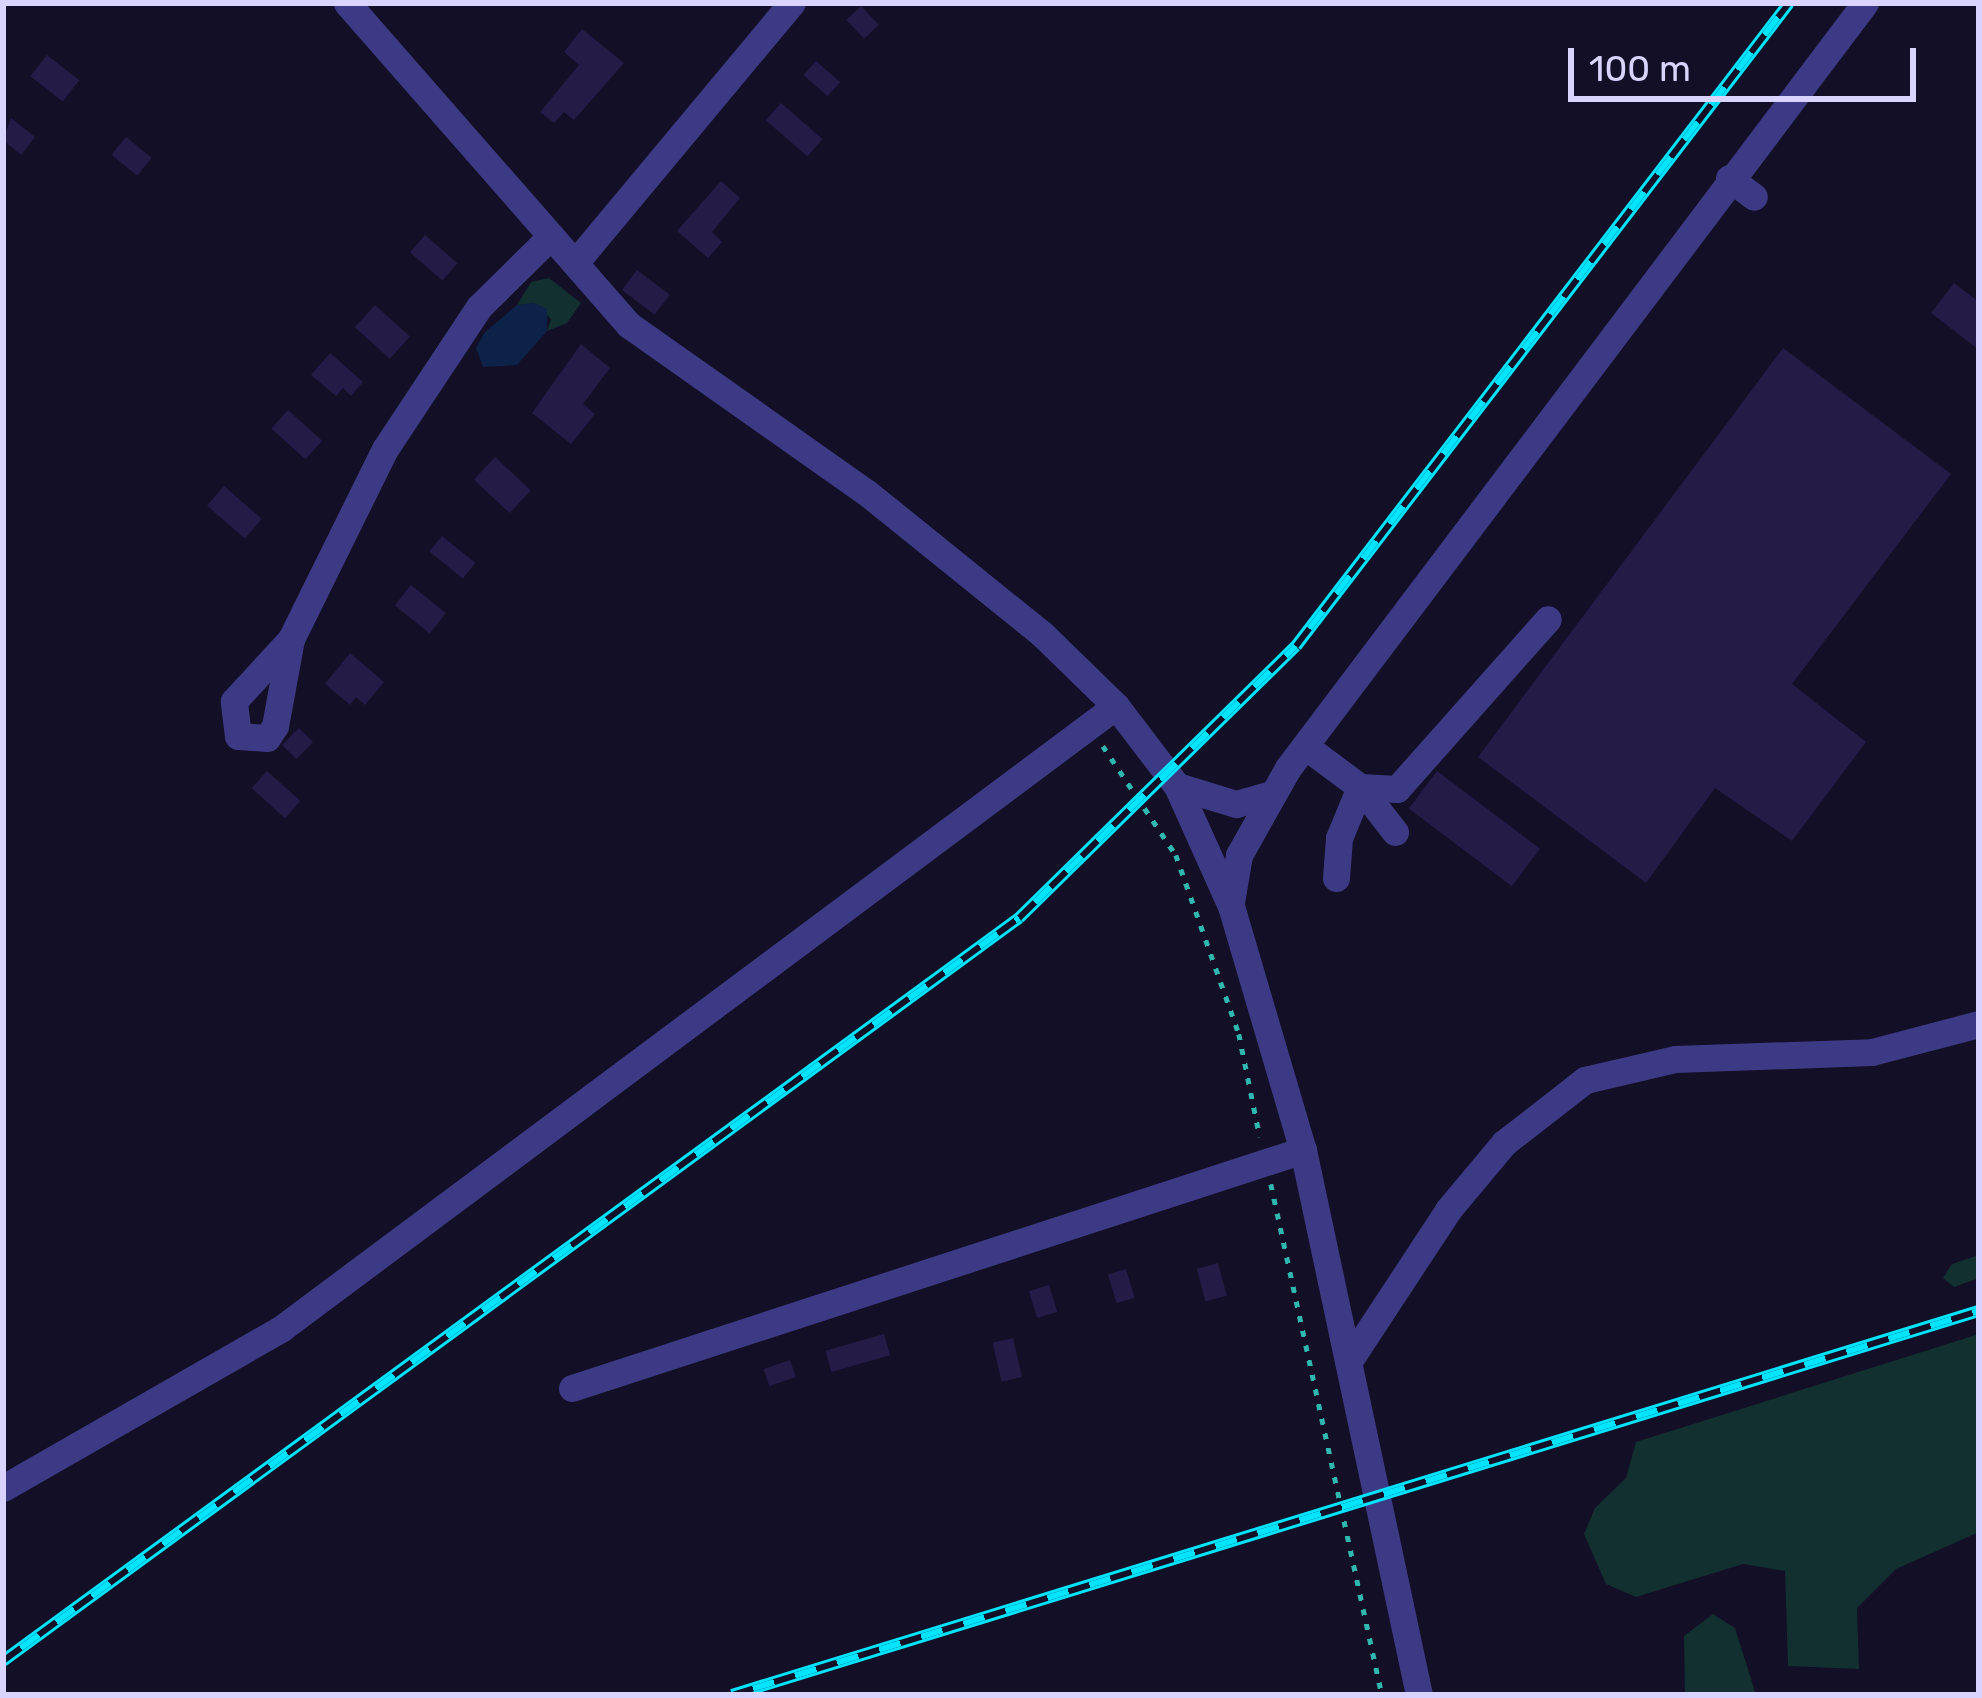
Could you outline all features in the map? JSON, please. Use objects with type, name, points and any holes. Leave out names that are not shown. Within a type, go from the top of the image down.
[{"type":"street","points":[[347,3],[629,325],[866,491],[1041,633],[1116,706],[1177,786],[1231,906],[1303,1150],[1419,1695]]},
{"type":"street","points":[[575,263],[791,3]]},
{"type":"street","points":[[1231,906],[1239,855],[1270,794],[1865,3]]},
{"type":"street","points":[[1729,178],[1754,197]]},
{"type":"street","points":[[292,639],[385,448],[448,349],[551,236]]},
{"type":"street","points":[[1360,787],[1397,789],[1548,620]]},
{"type":"street","points":[[3,1488],[282,1328],[1116,706]]},
{"type":"street","points":[[1305,746],[1360,787],[1395,832]]},
{"type":"street","points":[[1177,786],[1236,804],[1270,794]]},
{"type":"street","points":[[1336,878],[1339,838],[1360,787]]},
{"type":"street","points":[[1349,1361],[1448,1210],[1504,1143],[1585,1080],[1676,1059],[1872,1052],[1979,1024]]},
{"type":"street","points":[[572,1388],[1303,1150]]},
{"type":"path","points":[[1088,728],[1175,855],[1239,1034],[1382,1695]]},
{"type":"green space","points":[[549,278],[581,303],[567,323],[547,331],[551,319],[534,303],[517,305],[531,282]]},
{"type":"green space","points":[[1979,1255],[1979,1278],[1954,1287],[1943,1278],[1952,1264]]},
{"type":"green space","points":[[1979,1334],[1979,1532],[1896,1569],[1857,1608],[1859,1669],[1788,1666],[1785,1571],[1743,1564],[1636,1597],[1606,1584],[1584,1534],[1595,1508],[1626,1478],[1636,1442]]},
{"type":"green space","points":[[1713,1614],[1735,1628],[1756,1695],[1685,1695],[1684,1636]]},
{"type":"water","points":[[534,303],[547,309],[547,331],[517,365],[483,367],[476,348],[485,332],[517,305]]},
{"type":"building","points":[[861,6],[879,25],[864,39],[846,20]]},
{"type":"building","points":[[582,29],[624,63],[574,120],[564,112],[554,123],[540,112],[579,65],[564,52]]},
{"type":"building","points":[[47,55],[79,80],[63,102],[30,76]]},
{"type":"building","points":[[816,61],[840,82],[828,96],[804,75]]},
{"type":"building","points":[[781,103],[823,139],[807,156],[766,120]]},
{"type":"building","points":[[11,118],[35,137],[21,155],[3,140]]},
{"type":"building","points":[[126,137],[152,158],[137,176],[112,155]]},
{"type":"building","points":[[721,181],[740,198],[712,232],[722,242],[708,258],[677,231]]},
{"type":"building","points":[[425,235],[457,263],[442,281],[410,252]]},
{"type":"building","points":[[637,270],[670,295],[655,315],[622,290]]},
{"type":"building","points":[[1954,283],[1979,302],[1979,350],[1931,313]]},
{"type":"building","points":[[375,305],[410,336],[390,359],[355,327]]},
{"type":"building","points":[[581,344],[610,368],[583,404],[595,414],[571,444],[532,413]]},
{"type":"building","points":[[1783,348],[1951,474],[1792,684],[1866,742],[1792,841],[1715,788],[1646,883],[1478,757]]},
{"type":"building","points":[[330,353],[363,382],[351,396],[343,388],[336,396],[311,375]]},
{"type":"building","points":[[288,410],[322,441],[305,459],[271,429]]},
{"type":"building","points":[[495,457],[531,490],[510,513],[474,480]]},
{"type":"building","points":[[224,486],[262,519],[245,538],[207,506]]},
{"type":"building","points":[[442,536],[475,563],[463,579],[429,552]]},
{"type":"building","points":[[411,585],[446,613],[430,634],[395,605]]},
{"type":"building","points":[[350,653],[384,682],[365,705],[356,697],[350,705],[325,684]]},
{"type":"building","points":[[299,728],[313,742],[296,759],[282,745]]},
{"type":"building","points":[[267,771],[300,801],[285,818],[252,788]]},
{"type":"building","points":[[1437,771],[1540,849],[1512,886],[1409,809]]},
{"type":"building","points":[[1218,1263],[1227,1296],[1206,1302],[1197,1269]]},
{"type":"building","points":[[1126,1269],[1135,1298],[1117,1303],[1108,1275]]},
{"type":"building","points":[[1049,1285],[1057,1312],[1037,1318],[1029,1291]]},
{"type":"building","points":[[884,1334],[890,1355],[831,1372],[825,1351]]},
{"type":"building","points":[[1013,1338],[1022,1377],[1002,1382],[993,1343]]},
{"type":"building","points":[[790,1360],[796,1377],[769,1386],[764,1369]]},
{"type":"railway","points":[[3,1661],[1019,918],[1296,646],[1789,3]]},
{"type":"railway","points":[[732,1695],[1979,1311]]}]
